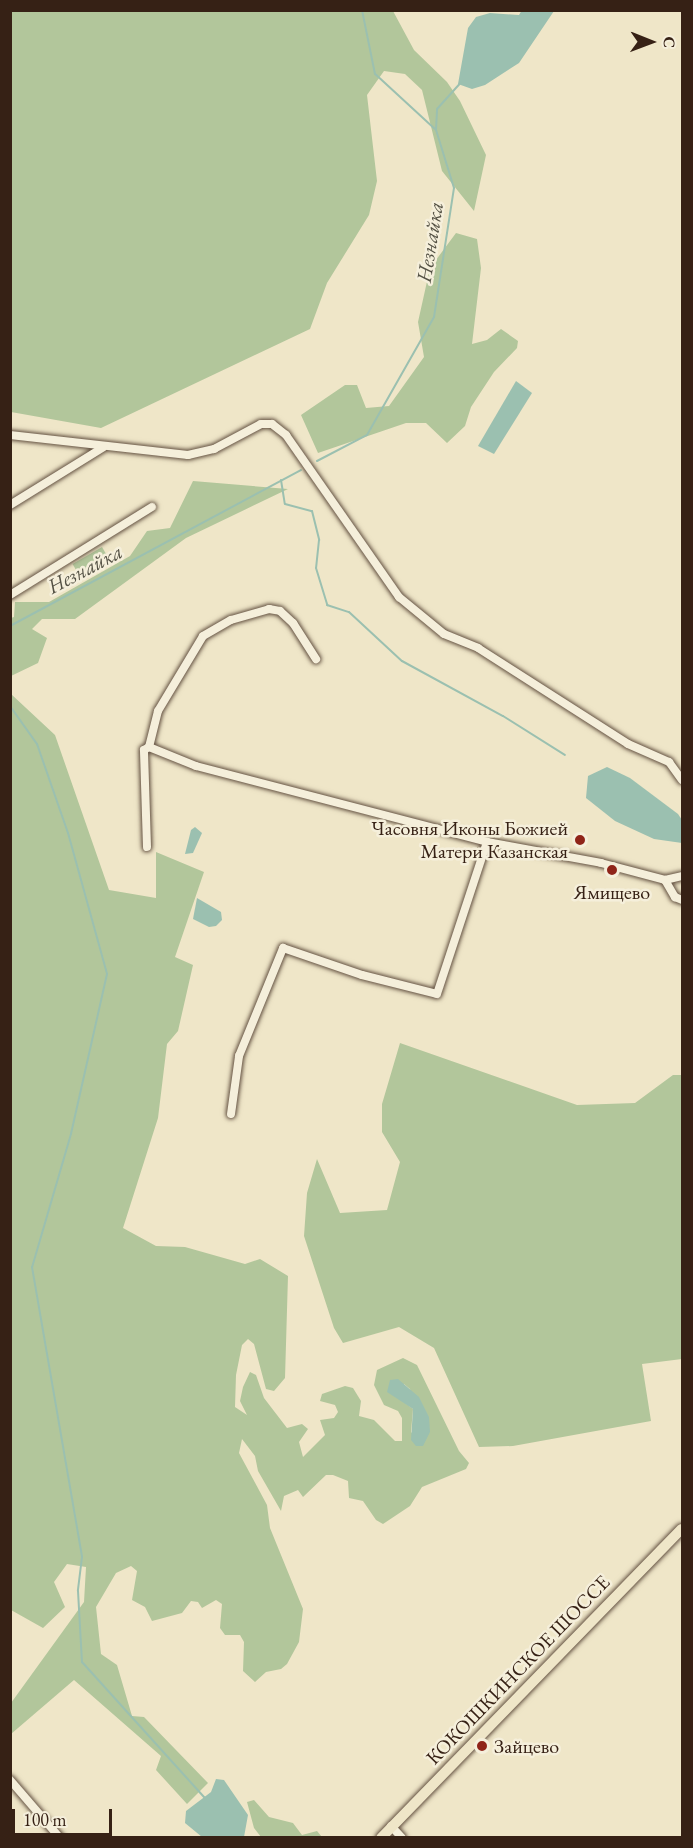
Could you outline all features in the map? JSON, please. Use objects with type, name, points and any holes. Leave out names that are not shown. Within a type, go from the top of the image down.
[{"type":"main road","name":"КОКОШКИНСКОЕ ШОССЕ","points":[[381,1838],[682,1529]]},
{"type":"street","points":[[10,435],[105,447],[199,454],[266,423],[286,435],[373,555],[399,597],[444,634],[478,648],[628,744],[669,762],[682,780]]},
{"type":"street","points":[[10,505],[105,447]]},
{"type":"street","points":[[10,595],[152,507]]},
{"type":"street","points":[[147,847],[143,779],[144,750],[148,747],[158,711],[192,650],[203,636],[231,620],[269,609],[280,611],[293,623],[316,659]]},
{"type":"street","points":[[148,747],[196,766],[487,842],[606,864],[665,880],[682,876]]},
{"type":"street","points":[[231,1114],[239,1056],[282,948],[362,975],[437,994],[487,842]]},
{"type":"street","points":[[665,880],[675,897],[682,900]]},
{"type":"street","points":[[10,1780],[60,1838]]},
{"type":"street","points":[[392,1826],[402,1838]]},
{"type":"shaded area","points":[[522,10],[554,11],[519,63],[485,85],[472,89],[458,84],[468,28],[476,17],[490,13],[519,15]]},
{"type":"shaded area","points":[[10,11],[393,11],[414,50],[447,82],[460,101],[486,155],[474,211],[442,171],[422,90],[405,74],[384,71],[367,95],[377,181],[369,215],[327,283],[310,329],[101,428],[11,412]]},
{"type":"shaded area","points":[[456,233],[477,239],[481,268],[472,344],[487,340],[501,329],[518,341],[517,348],[494,372],[471,407],[465,426],[447,443],[426,423],[406,423],[318,453],[301,415],[345,385],[357,385],[366,408],[389,406],[424,357],[418,322],[430,268]]},
{"type":"shaded area","points":[[516,381],[532,393],[494,454],[478,446]]},
{"type":"shaded area","points":[[193,481],[288,489],[186,538],[75,619],[42,619],[32,629],[47,638],[38,663],[11,676],[11,618],[14,617],[15,602],[49,602],[130,556],[147,531],[170,528]]},
{"type":"shaded area","points":[[102,547],[110,561],[81,578],[73,564]]},
{"type":"shaded area","points":[[11,694],[55,735],[109,890],[156,898],[156,852],[204,872],[175,957],[193,965],[178,1031],[167,1044],[158,1118],[123,1228],[156,1246],[185,1247],[245,1264],[260,1259],[288,1276],[285,1378],[274,1391],[266,1389],[254,1344],[248,1339],[242,1345],[236,1375],[235,1407],[247,1415],[240,1401],[243,1387],[250,1372],[256,1375],[264,1398],[287,1428],[302,1424],[308,1429],[299,1442],[303,1457],[325,1435],[320,1420],[334,1418],[338,1412],[335,1405],[320,1401],[322,1394],[345,1386],[353,1388],[361,1401],[359,1416],[374,1420],[395,1441],[402,1441],[402,1418],[398,1411],[384,1405],[374,1385],[377,1370],[403,1358],[417,1365],[459,1451],[469,1463],[466,1469],[422,1487],[410,1506],[383,1524],[376,1520],[363,1501],[349,1498],[348,1481],[333,1475],[326,1475],[303,1497],[298,1490],[284,1496],[281,1511],[258,1471],[255,1456],[242,1439],[239,1453],[267,1505],[270,1528],[303,1609],[299,1642],[287,1664],[281,1669],[266,1672],[255,1682],[243,1671],[244,1642],[240,1635],[225,1635],[220,1628],[222,1604],[216,1600],[202,1608],[198,1602],[191,1601],[182,1613],[152,1621],[145,1607],[132,1600],[137,1571],[131,1566],[116,1573],[96,1607],[101,1654],[117,1665],[132,1716],[144,1717],[208,1783],[187,1804],[156,1770],[161,1756],[74,1680],[11,1734],[11,1703],[84,1602],[86,1567],[67,1564],[54,1582],[65,1607],[43,1628],[11,1610]],"holes":[[[404,1384],[410,1389],[423,1446],[411,1432],[413,1409],[401,1400]]]},
{"type":"shaded area","points":[[607,767],[630,778],[678,814],[682,820],[682,843],[654,839],[615,821],[586,798],[588,776]]},
{"type":"shaded area","points":[[195,827],[202,833],[193,853],[185,854],[191,830]]},
{"type":"shaded area","points":[[197,898],[221,912],[222,920],[216,926],[209,927],[193,919]]},
{"type":"shaded area","points":[[400,1043],[577,1105],[635,1103],[673,1075],[682,1075],[682,1359],[642,1364],[651,1421],[513,1446],[479,1447],[434,1348],[399,1327],[343,1343],[334,1328],[304,1236],[307,1193],[317,1159],[340,1213],[387,1210],[400,1162],[382,1132],[382,1104]]},
{"type":"shaded area","points":[[398,1379],[419,1397],[429,1417],[430,1432],[423,1446],[416,1446],[411,1440],[413,1409],[387,1392],[390,1380]]},
{"type":"shaded area","points":[[216,1779],[224,1780],[248,1815],[244,1837],[202,1837],[185,1823],[186,1811],[211,1792]]},
{"type":"shaded area","points":[[254,1800],[269,1817],[293,1823],[302,1835],[317,1831],[322,1837],[261,1837],[254,1828],[247,1802]]},
{"type":"waterway","name":"Незнайка","points":[[317,461],[367,435],[434,317],[454,188],[436,130],[375,74],[362,10]]},
{"type":"waterway","points":[[436,130],[437,109],[461,82]]},
{"type":"waterway","name":"Незнайка","points":[[10,626],[301,470]]},
{"type":"waterway","points":[[281,480],[285,504],[312,511],[319,540],[316,568],[327,605],[349,612],[402,661],[503,716],[565,755]]},
{"type":"waterway","points":[[10,706],[37,744],[68,833],[107,974],[71,1134],[32,1267],[82,1557],[78,1591],[82,1662],[206,1799]]},
{"type":"place","name":"Часовня Иконы Божией Матери Казанская","points":[[580,840]]},
{"type":"place","name":"Ямищево","points":[[612,870]]},
{"type":"place","name":"Зайцево","points":[[482,1746]]}]
